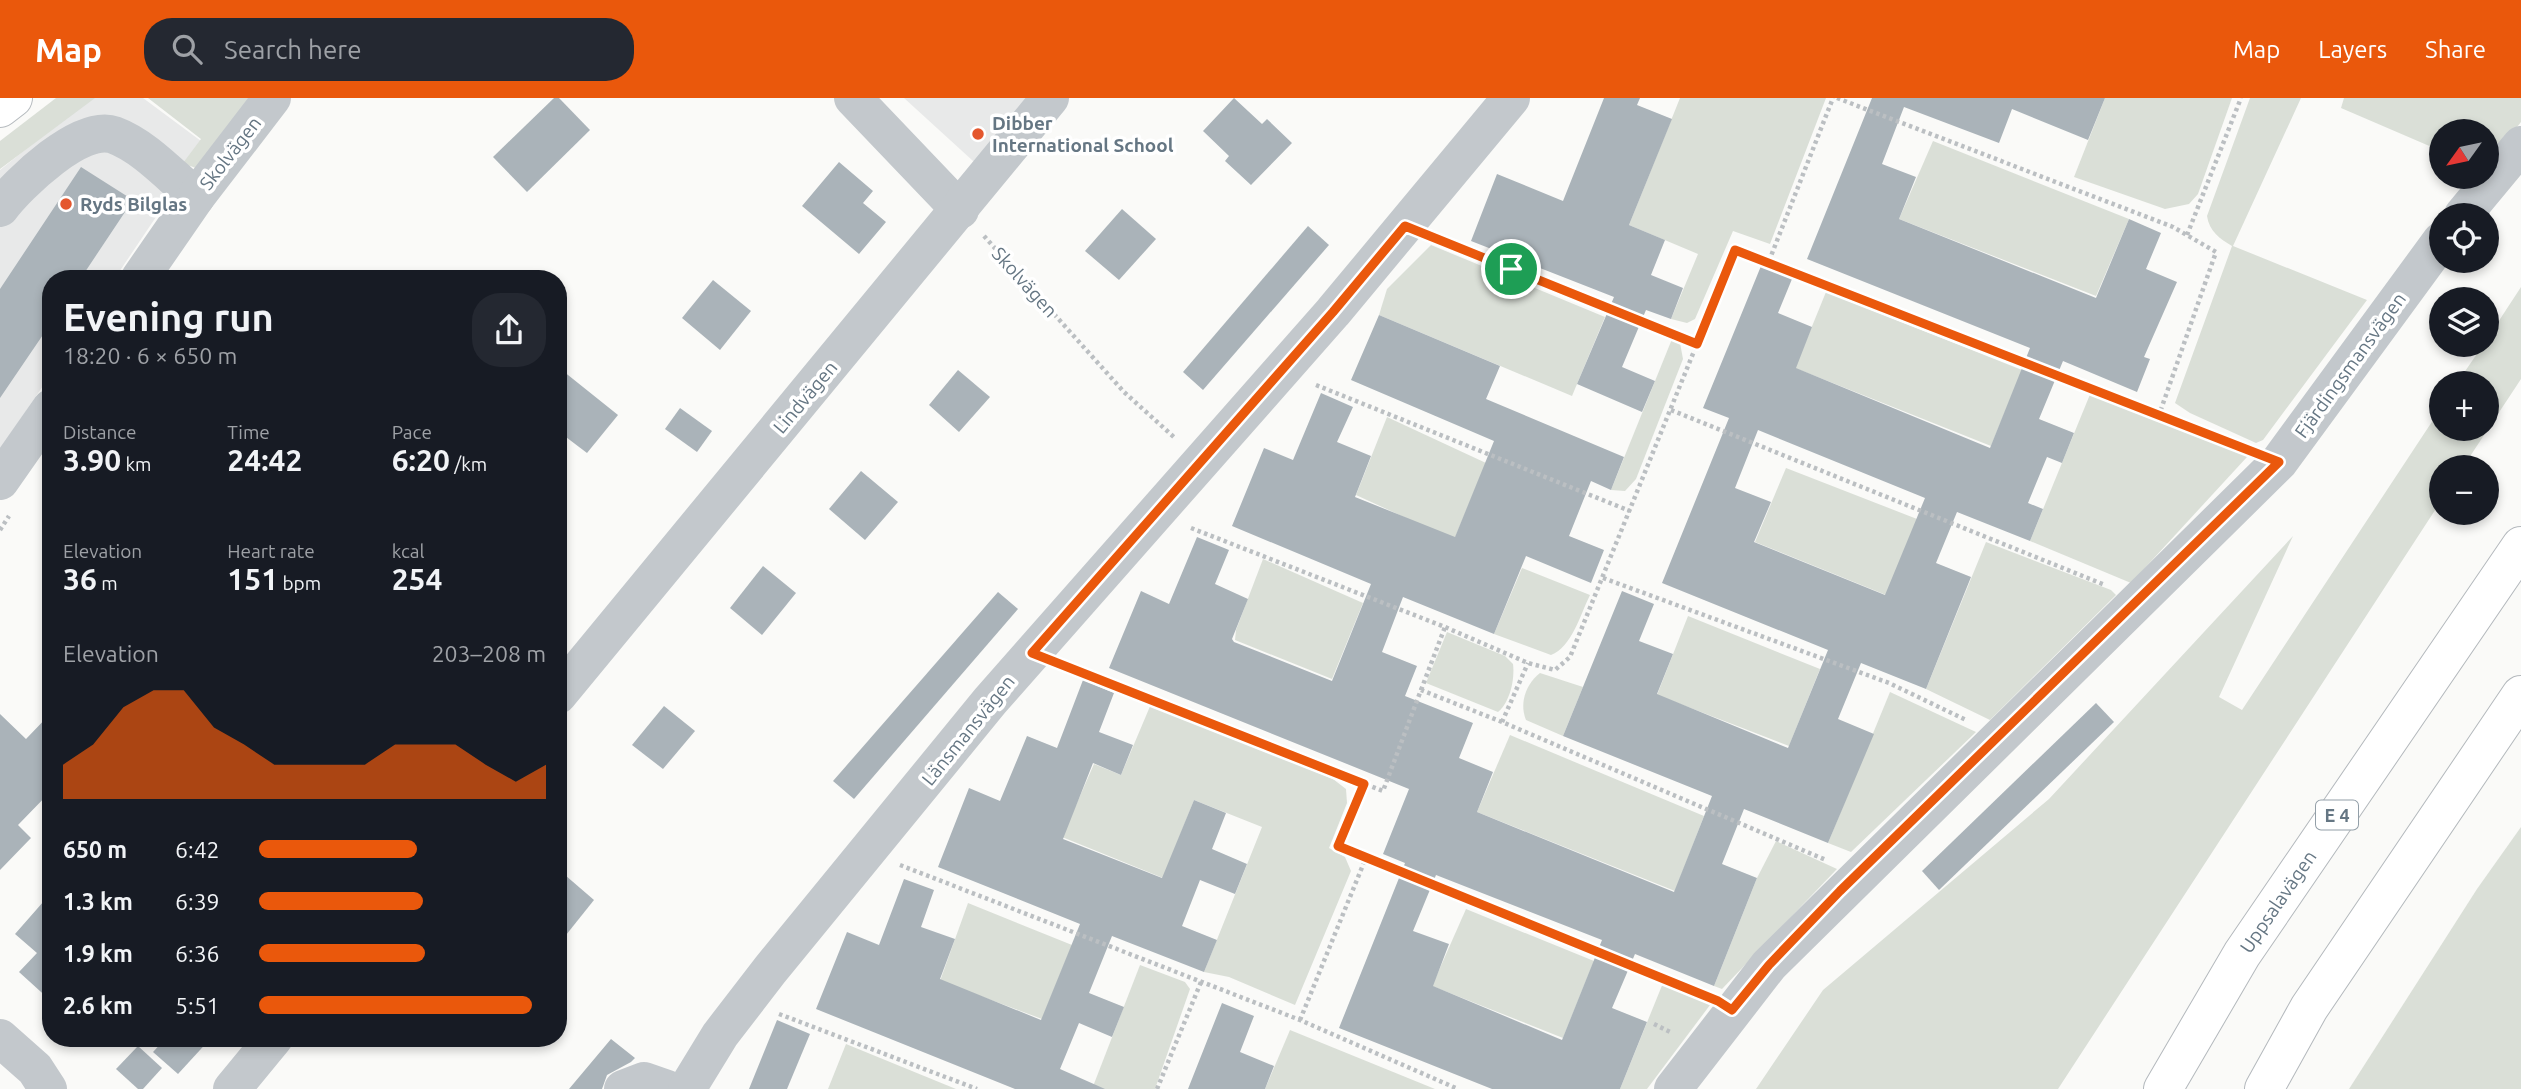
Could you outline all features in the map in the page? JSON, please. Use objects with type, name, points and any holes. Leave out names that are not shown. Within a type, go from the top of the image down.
[{"type":"main road","points":[[0,108],[13,98]]},
{"type":"main road","name":"Uppsalavägen","points":[[2163,1089],[2242,954],[2521,546]]},
{"type":"main road","points":[[2264,1089],[2309,1008],[2521,695]]},
{"type":"street","name":"Skolvägen","points":[[146,270],[196,197],[272,98]]},
{"type":"street","points":[[853,98],[960,210]]},
{"type":"street","name":"Lindvägen","points":[[567,684],[1050,98]]},
{"type":"street","name":"Länsmansvägen","points":[[687,1089],[720,1035],[746,1001],[1032,653],[1281,371],[1511,98]]},
{"type":"street","points":[[0,208],[19,183],[86,136],[112,134],[144,153],[196,197]]},
{"type":"street","points":[[2473,203],[2521,145]]},
{"type":"street","name":"Fjärdingsmansvägen","points":[[1673,1089],[1769,965],[2279,462],[2429,258]]},
{"type":"street","points":[[0,481],[42,421]]},
{"type":"street","points":[[0,1038],[35,1069],[48,1089]]},
{"type":"street","points":[[232,1089],[267,1047]]},
{"type":"street","points":[[623,1089],[644,1081],[667,1089]]},
{"type":"path","points":[[1769,261],[1835,98],[2187,235],[2216,251],[2159,415]]},
{"type":"path","points":[[2187,235],[2241,98]]},
{"type":"path","name":"Skolvägen","points":[[960,210],[1124,391],[1201,463]]},
{"type":"path","points":[[1405,226],[1697,344]]},
{"type":"path","points":[[1155,514],[1445,626],[1528,663],[1555,670],[1570,657],[1735,250],[2279,462]]},
{"type":"path","points":[[1281,371],[1630,511]]},
{"type":"path","points":[[1671,410],[2140,599]]},
{"type":"path","points":[[1602,578],[1889,683],[2001,736]]},
{"type":"path","points":[[1032,653],[1383,791],[1445,626]]},
{"type":"path","points":[[1502,722],[1528,663]]},
{"type":"path","points":[[1421,690],[1859,874]]},
{"type":"path","points":[[1364,784],[1338,846],[1365,860],[1718,1001],[1732,1010]]},
{"type":"path","points":[[867,852],[1300,1020],[1458,1089]]},
{"type":"path","points":[[1300,1020],[1365,860]]},
{"type":"path","points":[[1157,1089],[1201,982]]},
{"type":"path","points":[[746,1001],[977,1089]]},
{"type":"shaded area","points":[[56,98],[95,98],[0,169],[0,141]]},
{"type":"shaded area","points":[[90,98],[143,98],[205,144],[120,270],[42,270],[42,387],[0,449],[0,170]]},
{"type":"shaded area","points":[[148,98],[254,98],[198,169],[183,163],[201,139]]},
{"type":"shaded area","name":"Dibber International School","points":[[904,98],[1041,98],[984,171]]},
{"type":"shaded area","points":[[1680,98],[1826,98],[1770,244],[1733,231],[1695,319],[1687,323],[1671,319],[1698,254],[1629,225]]},
{"type":"shaded area","points":[[2105,98],[2232,98],[2198,194],[2189,204],[2165,209],[2074,177]]},
{"type":"shaded area","points":[[2250,98],[2301,98],[2233,246],[2367,300],[2263,440],[2256,443],[2190,413],[2175,403],[2232,246],[2216,234],[2207,216]]},
{"type":"shaded area","points":[[2344,98],[2521,98],[2521,122],[2499,150],[2499,119],[2429,119],[2429,146],[2341,108]]},
{"type":"shaded area","points":[[1933,141],[2129,219],[2096,296],[1899,219]]},
{"type":"shaded area","points":[[1431,245],[1605,317],[1572,396],[1379,315],[1387,289]]},
{"type":"shaded area","points":[[2521,287],[2521,379],[2499,412],[2499,371],[2465,371],[2475,357],[2499,357],[2499,321]]},
{"type":"shaded area","points":[[1826,292],[2022,370],[1991,446],[1795,368]]},
{"type":"shaded area","points":[[1672,339],[1680,343],[1683,359],[1636,479],[1625,491],[1611,490]]},
{"type":"shaded area","points":[[2091,392],[2245,453],[2247,457],[2131,583],[2030,541]]},
{"type":"shaded area","points":[[1387,417],[1486,463],[1454,540],[1356,495]]},
{"type":"shaded area","points":[[2429,426],[2429,441],[2480,441],[2471,455],[2429,455],[2429,519],[2058,1089],[1756,1089],[1823,990],[2049,799],[2293,536],[2219,697],[2242,710]]},
{"type":"shaded area","points":[[1786,468],[1917,519],[1886,595],[1755,542]]},
{"type":"shaded area","points":[[1986,542],[2111,590],[2116,595],[1990,720],[1926,689]]},
{"type":"shaded area","points":[[1263,559],[1363,603],[1332,679],[1235,640],[1236,630]]},
{"type":"shaded area","points":[[1522,568],[1590,595],[1570,638],[1551,655],[1494,634]]},
{"type":"shaded area","points":[[1688,616],[1820,669],[1789,746],[1657,695]]},
{"type":"shaded area","points":[[1447,632],[1505,656],[1513,664],[1511,690],[1498,712],[1426,683]]},
{"type":"shaded area","points":[[1540,673],[1583,687],[1563,736],[1526,720],[1523,707],[1525,694]]},
{"type":"shaded area","points":[[1890,692],[1976,732],[1851,852],[1828,843]]},
{"type":"shaded area","points":[[1151,704],[1333,779],[1346,789],[1347,803],[1329,848],[1345,857],[1351,871],[1295,1005],[1229,977],[1204,972],[1262,827],[1194,800],[1163,878],[1062,837],[1094,764],[1121,775]]},
{"type":"shaded area","points":[[1510,735],[1704,816],[1675,891],[1477,812]]},
{"type":"shaded area","points":[[2521,827],[2521,1089],[2349,1089],[2477,889]]},
{"type":"shaded area","points":[[1776,841],[1837,869],[1722,989],[1714,986],[1757,878]]},
{"type":"shaded area","points":[[968,903],[1072,945],[1042,1019],[940,981]]},
{"type":"shaded area","points":[[1466,909],[1594,961],[1563,1038],[1432,986]]},
{"type":"shaded area","points":[[1140,965],[1185,982],[1190,989],[1155,1089],[1092,1089]]},
{"type":"shaded area","points":[[1663,983],[1710,1005],[1647,1089],[1620,1089]]},
{"type":"shaded area","points":[[1290,1030],[1435,1089],[1265,1089]]},
{"type":"shaded area","points":[[846,1044],[956,1089],[828,1089]]},
{"type":"building","points":[[554,98],[559,98],[590,130],[527,192],[493,157]]},
{"type":"building","points":[[1234,98],[1262,124],[1267,119],[1292,143],[1251,185],[1225,161],[1229,156],[1203,131]]},
{"type":"building","points":[[1604,98],[1640,98],[1637,105],[1672,119],[1629,225],[1665,240],[1651,275],[1683,288],[1671,319],[1646,310],[1622,367],[1655,381],[1642,412],[1577,384],[1614,297],[1471,241],[1497,174],[1563,201]]},
{"type":"building","points":[[1872,98],[2105,98],[2088,140],[2012,109],[1999,143],[1904,107],[1882,164],[1916,177],[1899,219],[2096,298],[2129,219],[2161,233],[2146,269],[2177,282],[2144,357],[2150,359],[2137,392],[2063,361],[2039,419],[2074,433],[2062,463],[2047,457],[2028,503],[2043,509],[2030,541],[1957,512],[1936,563],[1971,577],[1926,689],[1861,663],[1838,719],[1874,734],[1828,843],[1744,809],[1722,864],[1757,878],[1714,986],[1635,954],[1612,1008],[1647,1022],[1620,1089],[1492,1089],[1339,1028],[1405,863],[1383,854],[1409,789],[1109,668],[1141,591],[1169,604],[1197,537],[1229,550],[1215,584],[1248,599],[1232,639],[1234,642],[1332,681],[1371,584],[1232,526],[1264,448],[1293,460],[1321,393],[1353,407],[1337,442],[1371,456],[1355,497],[1455,537],[1494,441],[1351,380],[1379,315],[1500,366],[1486,399],[1624,457],[1611,490],[1591,481],[1569,536],[1604,550],[1591,583],[1526,556],[1494,634],[1403,597],[1382,652],[1417,666],[1405,696],[1473,723],[1459,758],[1493,772],[1477,812],[1674,892],[1712,796],[1563,736],[1622,591],[1654,604],[1639,641],[1673,654],[1657,694],[1788,748],[1828,650],[1662,583],[1729,418],[1703,408],[1761,266],[1792,279],[1778,313],[1812,327],[1796,368],[1990,448],[2030,348],[1807,259]],"holes":[[[1758,430],[1925,498],[1885,595],[1754,542],[1771,502],[1735,488]],[[1436,875],[1602,940],[1562,1040],[1433,986],[1449,944],[1413,931]]]},
{"type":"building","points":[[839,162],[873,191],[863,203],[886,222],[859,254],[802,206]]},
{"type":"building","points":[[81,167],[133,200],[86,270],[42,270],[42,336],[0,398],[0,289]]},
{"type":"building","points":[[1122,209],[1156,239],[1119,280],[1085,251]]},
{"type":"building","points":[[1308,226],[1329,245],[1203,390],[1183,372]]},
{"type":"building","points":[[713,280],[751,311],[720,350],[682,318]]},
{"type":"building","points":[[958,370],[990,397],[959,432],[929,405]]},
{"type":"building","points":[[567,374],[618,415],[587,453],[567,438]]},
{"type":"building","points":[[680,408],[712,431],[697,452],[665,429]]},
{"type":"building","points":[[861,471],[898,502],[865,540],[829,509]]},
{"type":"building","points":[[763,566],[796,593],[762,635],[730,608]]},
{"type":"building","points":[[998,592],[1018,609],[854,799],[833,781]]},
{"type":"building","points":[[1083,680],[1114,693],[1099,732],[1133,745],[1121,775],[1093,763],[1063,839],[1162,878],[1194,800],[1226,813],[1212,849],[1247,864],[1235,894],[1200,880],[1182,926],[1217,940],[1204,972],[1112,936],[1089,993],[1124,1007],[1112,1037],[1079,1023],[1060,1069],[1105,1089],[1015,1089],[816,1009],[847,932],[879,945],[904,879],[934,890],[921,927],[955,939],[940,979],[1041,1020],[1080,924],[938,867],[969,788],[1000,801],[1027,736],[1057,748]]},
{"type":"building","points":[[2096,703],[2114,722],[1939,890],[1922,871]]},
{"type":"building","points":[[664,706],[695,731],[663,769],[632,745]]},
{"type":"building","points":[[0,714],[26,739],[42,722],[42,800],[18,825],[31,838],[0,870]]},
{"type":"building","points":[[567,877],[594,900],[567,934]]},
{"type":"building","points":[[42,903],[42,993],[19,972],[37,953],[15,934]]},
{"type":"building","points":[[1222,1003],[1254,1016],[1240,1052],[1274,1066],[1265,1089],[1188,1089]]},
{"type":"building","points":[[777,1020],[810,1034],[787,1089],[749,1089]]},
{"type":"building","points":[[611,1039],[635,1058],[607,1075],[602,1089],[569,1089]]},
{"type":"building","points":[[137,1047],[162,1068],[143,1089],[138,1089],[116,1069]]},
{"type":"building","points":[[158,1047],[203,1047],[178,1074],[153,1052]]},
{"type":"place","name":"Dibber International School","points":[[978,134]]},
{"type":"place","name":"Ryds Bilglas","points":[[66,204]]},
{"type":"route","points":[[1405,226],[1511,269],[1697,344],[1735,250],[2279,462],[1840,891],[1769,965],[1732,1010],[1718,1001],[1365,860],[1338,846],[1364,784],[1032,653],[1333,312],[1405,226]]}]
